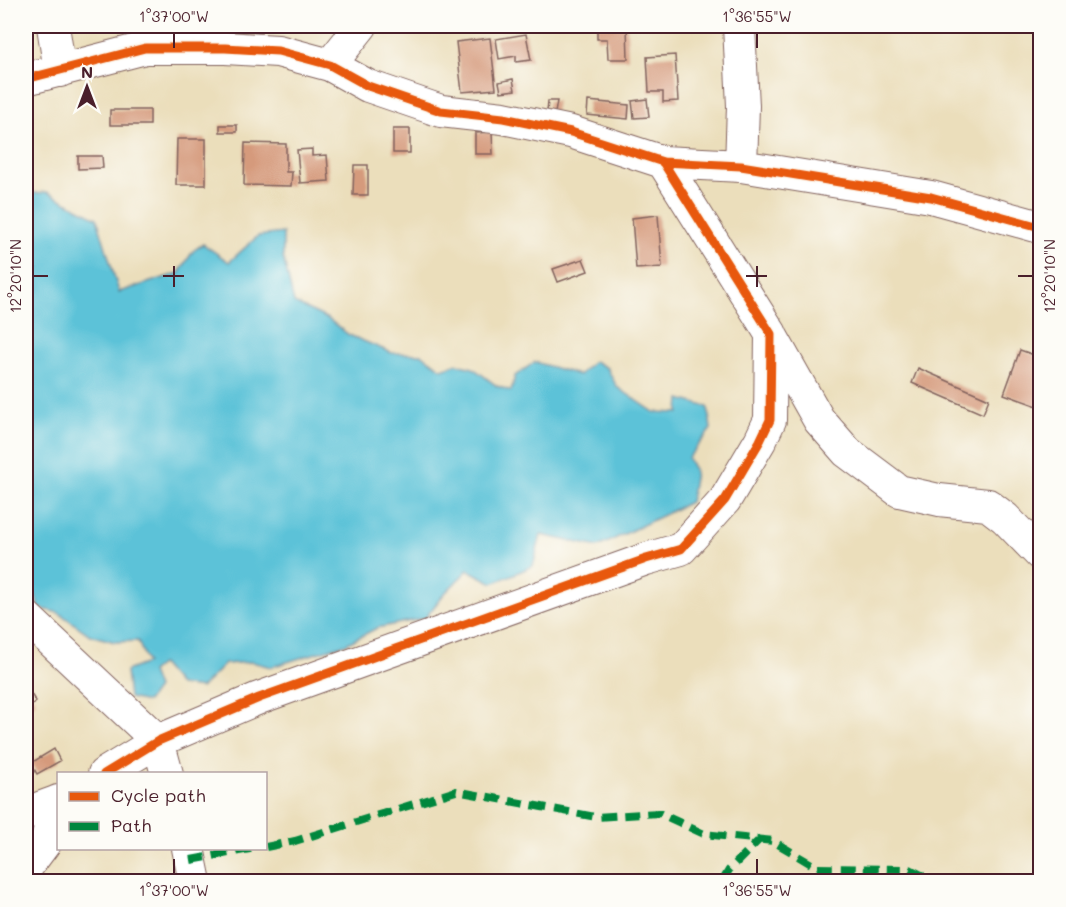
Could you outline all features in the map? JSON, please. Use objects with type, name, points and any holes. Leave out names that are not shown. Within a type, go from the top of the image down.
[{"type":"street","points":[[53,26],[60,71]]},
{"type":"street","points":[[330,65],[361,26]]},
{"type":"street","points":[[740,26],[743,106],[741,166]]},
{"type":"street","points":[[26,79],[145,48],[173,37],[278,51],[330,65],[368,86],[441,111],[503,118],[571,132],[663,162],[741,166],[931,197],[1041,227]]},
{"type":"street","points":[[663,162],[771,334],[819,420],[847,452],[899,491],[939,500],[988,505],[1005,518],[1041,554]]},
{"type":"street","points":[[107,772],[158,741],[259,698],[646,559],[681,549],[725,500],[770,420],[771,334]]},
{"type":"street","points":[[26,617],[158,741],[166,772]]},
{"type":"street","points":[[26,813],[57,802]]},
{"type":"street","points":[[26,868],[47,840],[57,802]]},
{"type":"street","points":[[188,850],[195,882]]},
{"type":"water","points":[[47,192],[97,218],[119,292],[179,273],[193,251],[203,244],[229,262],[258,236],[283,233],[283,257],[294,303],[328,319],[349,335],[392,353],[421,354],[442,369],[456,364],[473,368],[497,386],[511,391],[515,376],[535,362],[579,375],[594,361],[607,368],[617,387],[654,412],[679,413],[680,399],[708,407],[711,429],[688,458],[695,472],[690,502],[598,547],[541,535],[533,566],[493,583],[468,570],[444,594],[425,618],[377,628],[346,644],[271,667],[252,662],[225,664],[201,688],[179,685],[161,664],[151,672],[157,688],[147,702],[129,698],[126,671],[147,663],[138,641],[115,642],[90,635],[59,613],[39,608],[26,568],[26,283],[38,269],[26,249],[26,194]]},
{"type":"building","points":[[597,26],[627,26],[628,59],[608,59],[607,39],[597,39]]},
{"type":"building","points":[[526,34],[531,60],[516,62],[516,56],[499,59],[496,39]]},
{"type":"building","points":[[490,38],[496,89],[462,92],[456,42]]},
{"type":"building","points":[[675,55],[678,101],[663,102],[663,92],[649,92],[647,57]]},
{"type":"building","points":[[513,79],[515,90],[501,92],[499,82]]},
{"type":"building","points":[[647,99],[649,117],[634,118],[632,101]]},
{"type":"building","points":[[548,101],[557,101],[555,113],[547,113]]},
{"type":"building","points":[[588,101],[629,105],[628,119],[587,115]]},
{"type":"building","points":[[110,110],[150,110],[150,125],[110,125]]},
{"type":"building","points":[[220,125],[237,125],[237,132],[220,132]]},
{"type":"building","points":[[393,129],[410,129],[410,153],[393,153]]},
{"type":"building","points":[[492,132],[493,154],[475,154],[475,133]]},
{"type":"building","points":[[177,139],[206,139],[206,185],[176,185]]},
{"type":"building","points":[[245,143],[286,144],[286,172],[292,172],[291,186],[244,185]]},
{"type":"building","points":[[312,149],[312,156],[327,155],[329,181],[300,183],[297,150]]},
{"type":"building","points":[[78,156],[102,156],[103,168],[78,169]]},
{"type":"building","points":[[354,165],[368,165],[368,195],[353,195]]},
{"type":"building","points":[[658,215],[662,267],[636,269],[632,218]]},
{"type":"building","points":[[583,259],[588,271],[558,282],[553,269]]},
{"type":"building","points":[[1020,350],[1040,357],[1040,407],[1004,394]]},
{"type":"building","points":[[918,368],[989,399],[983,414],[912,383]]},
{"type":"building","points":[[26,686],[36,702],[26,709]]},
{"type":"building","points":[[54,749],[60,761],[37,774],[31,763]]},
{"type":"marked path","points":[[267,847],[295,841],[456,791],[596,817],[659,813],[704,834],[773,841],[818,868],[910,869],[935,882]]},
{"type":"marked path","points":[[722,882],[729,870],[758,841]]},
{"type":"marked path","points":[[191,860],[244,850]]},
{"type":"cycle path","points":[[26,79],[145,48],[225,48],[278,51],[330,65],[368,86],[441,111],[503,118],[571,132],[663,162],[741,166],[931,197],[1040,227]]},
{"type":"cycle path","points":[[107,772],[158,741],[259,698],[646,559],[681,549],[725,500],[770,420],[771,334],[663,162]]}]
